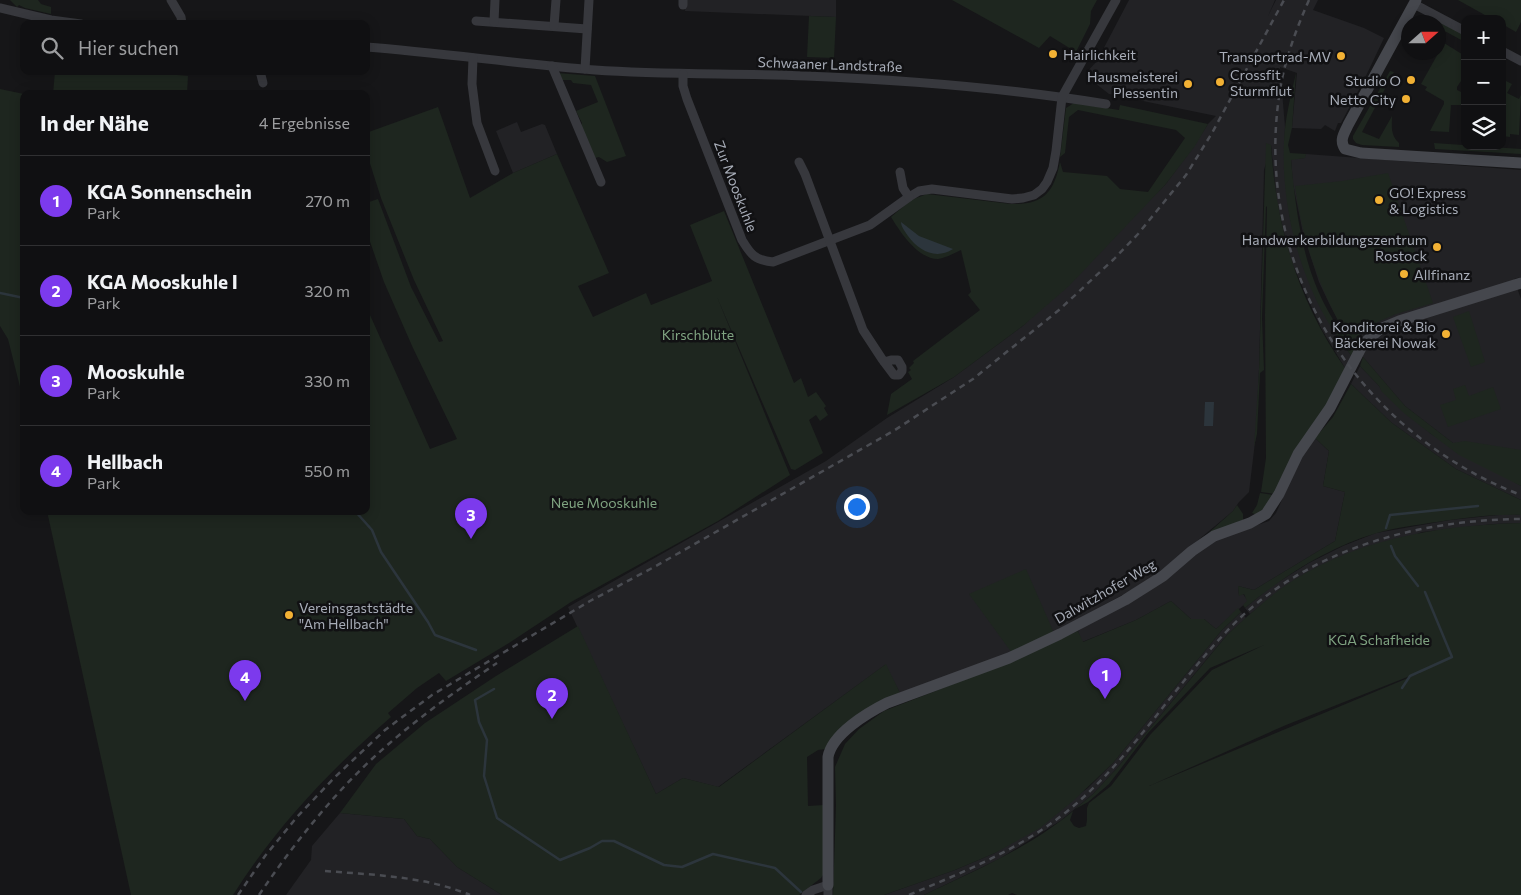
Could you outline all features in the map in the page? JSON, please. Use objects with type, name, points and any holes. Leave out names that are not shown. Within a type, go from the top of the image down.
[{"type":"street","points":[[171,0],[181,20]]},
{"type":"street","points":[[494,22],[495,0]]},
{"type":"street","points":[[554,26],[556,0]]},
{"type":"street","points":[[585,69],[589,0]]},
{"type":"street","points":[[1062,97],[1116,0]]},
{"type":"street","points":[[1461,29],[1415,2],[1348,125],[1342,137],[1342,144],[1345,149],[1361,153],[1521,163]]},
{"type":"street","points":[[0,8],[51,20]]},
{"type":"street","points":[[476,21],[587,29]]},
{"type":"street","name":"Schwaaner Landstraße","points":[[370,47],[585,69],[683,74],[805,76],[911,82],[1062,97],[1106,104]]},
{"type":"street","points":[[1506,53],[1521,61]]},
{"type":"street","points":[[473,58],[472,84],[477,123],[495,171]]},
{"type":"street","points":[[552,66],[601,182]]},
{"type":"street","name":"Zur Mooskuhle","points":[[683,74],[683,86],[687,100],[742,240],[750,253],[760,261],[773,262],[830,242],[876,222],[919,191],[932,189],[1012,199],[1023,198],[1038,192],[1047,182],[1053,168],[1062,97]]},
{"type":"street","points":[[261,75],[263,83]]},
{"type":"street","points":[[798,162],[863,330],[884,362]]},
{"type":"street","points":[[900,172],[903,188],[909,197]]},
{"type":"street","name":"Dalwitzhofer Weg","points":[[806,895],[814,890],[828,890],[828,757],[832,746],[844,732],[873,710],[886,703],[1009,658],[1066,631],[1125,600],[1163,576],[1192,551],[1214,536],[1258,519],[1271,508],[1298,454],[1330,408],[1363,344],[1373,333],[1399,321],[1521,283]]},
{"type":"shaded area","points":[[686,0],[836,0],[836,17],[685,11]]},
{"type":"shaded area","points":[[1129,0],[1275,0],[1268,16],[1276,0],[1318,0],[1313,10],[1364,28],[1384,38],[1364,80],[1335,131],[1325,125],[1321,129],[1292,128],[1297,73],[1280,67],[1285,127],[1286,186],[1290,218],[1296,243],[1308,278],[1328,321],[1352,357],[1345,368],[1321,328],[1291,261],[1277,204],[1271,145],[1264,170],[1256,434],[1249,492],[1233,511],[1144,583],[1029,646],[900,693],[885,665],[718,787],[683,778],[656,794],[568,607],[826,461],[887,418],[954,377],[1024,325],[1165,185],[1208,124],[1216,116],[1109,94],[1086,76],[1086,73],[1097,61]]},
{"type":"shaded area","points":[[517,122],[521,132],[542,124],[545,125],[557,154],[513,173],[496,131]]},
{"type":"shaded area","points":[[1306,154],[1521,170],[1521,277],[1514,279],[1521,299],[1521,481],[1453,443],[1405,406],[1363,357],[1361,347],[1350,342],[1319,282],[1303,233],[1293,184],[1291,159],[1304,158]]},
{"type":"shaded area","points":[[901,222],[919,236],[953,249],[940,254],[923,250],[908,236]]},
{"type":"shaded area","points":[[1360,366],[1383,392],[1431,434],[1521,486],[1521,500],[1456,469],[1392,423],[1351,384]]},
{"type":"shaded area","points":[[1205,402],[1214,402],[1213,426],[1204,426]]},
{"type":"shaded area","points":[[1315,438],[1329,451],[1323,486],[1345,492],[1335,541],[1254,590],[1238,586],[1239,595],[1243,594],[1248,601],[1216,629],[1204,619],[1191,619],[1171,601],[1136,620],[1082,642],[1078,631],[1216,539],[1269,521],[1276,513],[1300,460]]},
{"type":"shaded area","points":[[1508,514],[1521,515],[1521,523],[1422,532],[1280,590],[1250,614],[1245,608],[1272,586],[1309,563],[1343,546],[1376,533],[1450,520]]},
{"type":"shaded area","points":[[1241,612],[1246,618],[1227,635],[1118,767],[1093,794],[1060,821],[999,859],[924,895],[884,895],[955,870],[995,853],[1088,788],[1113,763],[1222,630]]},
{"type":"shaded area","points":[[340,813],[404,819],[417,836],[430,839],[457,867],[502,895],[286,895],[311,860],[312,846]]},
{"type":"green space","points":[[10,0],[38,0],[41,4],[51,7],[51,14],[19,5],[17,7]]},
{"type":"green space","points":[[952,0],[1097,0],[1091,11],[1090,24],[1076,52],[1050,36],[1039,48]]},
{"type":"green space","points":[[1458,0],[1521,0],[1521,22],[1516,32],[1506,26],[1506,15],[1485,15]]},
{"type":"green space","points":[[809,16],[836,17],[834,58],[807,57]]},
{"type":"green space","points":[[1446,25],[1461,33],[1461,40],[1446,32]]},
{"type":"green space","points":[[1446,44],[1461,54],[1461,81],[1457,90],[1461,92],[1461,105],[1451,105],[1449,132],[1430,131],[1444,101],[1425,90],[1427,87],[1421,84],[1434,60],[1446,60]]},
{"type":"green space","points":[[1390,71],[1394,72],[1362,132],[1379,139],[1392,116],[1393,134],[1399,143],[1399,147],[1356,143],[1353,136]]},
{"type":"green space","points":[[557,73],[595,76],[626,156],[607,162],[599,157],[595,158],[580,128],[582,123],[576,111],[598,102],[591,85],[573,83],[571,80],[562,80]]},
{"type":"green space","points":[[1296,73],[1292,128],[1288,145],[1290,153],[1306,154],[1305,158],[1291,160],[1301,236],[1307,260],[1325,306],[1338,328],[1355,349],[1352,357],[1317,302],[1300,258],[1288,211],[1285,188],[1284,141],[1287,115]]},
{"type":"green space","points":[[55,75],[188,76],[187,90],[53,90]]},
{"type":"green space","points":[[1506,81],[1512,84],[1507,93],[1519,99],[1521,95],[1519,135],[1510,134],[1510,137],[1506,136]]},
{"type":"green space","points":[[0,89],[20,93],[20,387],[8,339],[0,326]]},
{"type":"green space","points":[[1074,103],[1119,110],[1120,105],[1208,124],[1195,146],[1165,185],[1069,286],[1024,325],[954,377],[887,415],[891,394],[912,379],[908,372],[911,370],[909,368],[914,363],[913,361],[980,310],[968,295],[971,292],[961,250],[938,259],[923,255],[910,244],[891,217],[911,200],[927,194],[1011,204],[1032,202],[1046,195],[1051,189],[1060,162],[1063,172],[1107,176],[1120,189],[1148,192],[1185,138],[1176,130],[1078,110],[1069,117],[1065,153],[1060,157],[1066,108]]},
{"type":"green space","points":[[438,107],[470,198],[513,173],[557,154],[609,273],[578,286],[593,317],[646,293],[651,305],[712,281],[690,225],[724,211],[794,383],[801,378],[808,397],[816,392],[826,406],[824,408],[828,415],[820,421],[816,415],[809,420],[823,453],[795,470],[791,469],[717,297],[790,475],[718,521],[571,602],[509,643],[446,681],[439,673],[417,688],[388,713],[391,717],[368,737],[305,800],[267,846],[233,895],[131,895],[48,515],[370,515],[370,315],[430,449],[457,439],[413,348],[384,282],[370,242],[370,202],[378,199],[411,287],[439,342],[443,341],[414,280],[381,198],[370,164],[370,132]]},
{"type":"green space","points":[[1266,143],[1271,145],[1278,205],[1292,262],[1314,316],[1345,368],[1326,408],[1275,494],[1261,492],[1266,458],[1266,206],[1262,318],[1264,370],[1260,373],[1257,434],[1254,447],[1259,370]]},
{"type":"green space","points":[[1434,143],[1461,145],[1461,150],[1521,149],[1521,154],[1435,149]]},
{"type":"green space","points":[[1388,173],[1433,303],[1396,314],[1373,324],[1350,342],[1330,305],[1314,267],[1302,227],[1295,186],[1342,181]]},
{"type":"green space","points":[[1469,311],[1485,362],[1471,367],[1453,317]]},
{"type":"green space","points":[[1363,357],[1405,406],[1453,443],[1465,441],[1521,450],[1521,486],[1459,455],[1405,414],[1382,392],[1379,386],[1360,366]]},
{"type":"green space","points":[[1351,384],[1392,423],[1456,469],[1521,500],[1521,515],[1500,515],[1414,525],[1384,531],[1359,539],[1324,554],[1307,564],[1245,608],[1243,605],[1247,601],[1244,594],[1239,596],[1238,586],[1254,590],[1335,541],[1345,492],[1323,486],[1329,451],[1315,438],[1333,417]]},
{"type":"green space","points":[[1465,385],[1469,396],[1493,387],[1501,409],[1448,427],[1440,405],[1456,400],[1453,389]]},
{"type":"green space","points":[[1260,493],[1273,495],[1266,507],[1257,515],[1252,513],[1257,505]]},
{"type":"green space","points":[[1237,505],[1243,514],[1243,520],[1204,537],[1233,511]]},
{"type":"green space","name":"KGA Schafheide","points":[[1521,523],[1521,895],[1017,895],[1012,893],[1008,895],[924,895],[1020,847],[1073,811],[1070,820],[1074,826],[1079,828],[1086,826],[1089,803],[1111,786],[1150,735],[1212,670],[1264,645],[1210,668],[1148,733],[1109,784],[1088,802],[1075,809],[1093,794],[1118,767],[1227,635],[1279,590],[1306,573],[1364,547],[1426,532],[1489,524]],"holes":[[[1420,673],[1149,786],[1286,725]]]},
{"type":"green space","points":[[1026,569],[1054,633],[1012,653],[969,594]]},
{"type":"green space","points":[[1171,601],[1191,619],[1204,619],[1216,629],[1238,608],[1241,612],[1222,630],[1113,763],[1073,801],[1040,828],[995,853],[955,870],[884,895],[833,895],[836,805],[835,767],[845,744],[859,729],[884,711],[951,685],[1078,631],[1083,642],[1136,620]]},
{"type":"green space","points":[[578,626],[656,794],[683,778],[719,787],[886,664],[900,693],[825,749],[818,750],[807,757],[808,806],[824,805],[825,872],[821,878],[799,895],[502,895],[457,867],[430,839],[417,836],[404,819],[340,813],[376,764],[425,723],[496,676]]},
{"type":"waterway","points":[[0,293],[20,297]]},
{"type":"waterway","points":[[1386,528],[1390,515],[1478,506]]},
{"type":"waterway","points":[[359,515],[372,530],[381,552],[435,635],[476,650]]},
{"type":"waterway","points":[[1391,546],[1395,556],[1418,586]]},
{"type":"waterway","points":[[1402,688],[1410,676],[1452,657],[1425,592]]},
{"type":"waterway","points":[[494,689],[475,700],[479,722],[487,740],[484,776],[497,818],[560,860],[602,841],[614,841],[664,865],[682,867],[713,854],[775,868],[801,892]]},
{"type":"railway","points":[[238,895],[265,856],[297,817],[335,777],[385,730],[432,695],[590,601],[656,566],[895,430],[973,379],[1059,310],[1138,234],[1186,175],[1212,133],[1284,0]]},
{"type":"railway","points":[[1309,0],[1287,58],[1282,79],[1275,146],[1281,211],[1298,272],[1325,330],[1362,382],[1408,428],[1461,466],[1521,495]]},
{"type":"railway","points":[[909,895],[997,856],[1038,832],[1077,803],[1117,763],[1226,632],[1256,604],[1289,580],[1324,561],[1361,546],[1400,534],[1480,521],[1521,519]]},
{"type":"railway","points":[[259,895],[308,828],[341,790],[377,754],[415,722],[497,663]]},
{"type":"railway","points":[[325,871],[417,880],[470,895]]},
{"type":"place","name":"Hairlichkeit","points":[[1053,54]]},
{"type":"place","name":"Transportrad-MV","points":[[1341,56]]},
{"type":"place","name":"Studio O","points":[[1411,80]]},
{"type":"place","name":"Crossfit Sturmflut","points":[[1220,82]]},
{"type":"place","name":"Hausmeisterei Plessentin","points":[[1188,84]]},
{"type":"place","name":"Netto City","points":[[1406,99]]},
{"type":"place","name":"GO! Express & Logistics","points":[[1379,200]]},
{"type":"place","name":"Handwerkerbildungszentrum Rostock","points":[[1437,247]]},
{"type":"place","name":"Allfinanz","points":[[1404,274]]},
{"type":"place","name":"Konditorei & Bio Bäckerei Nowak","points":[[1446,334]]},
{"type":"place","name":"Mooskuhle","points":[[471,539]]},
{"type":"place","name":"Vereinsgaststädte \"Am Hellbach\"","points":[[289,615]]},
{"type":"place","name":"KGA Sonnenschein","points":[[1105,699]]},
{"type":"place","name":"Hellbach","points":[[245,701]]},
{"type":"place","name":"KGA Mooskuhle I","points":[[552,719]]},
{"type":"park label","name":"Kirschblüte","points":[[698,334]]},
{"type":"park label","name":"Neue Mooskuhle","points":[[604,502]]}]
